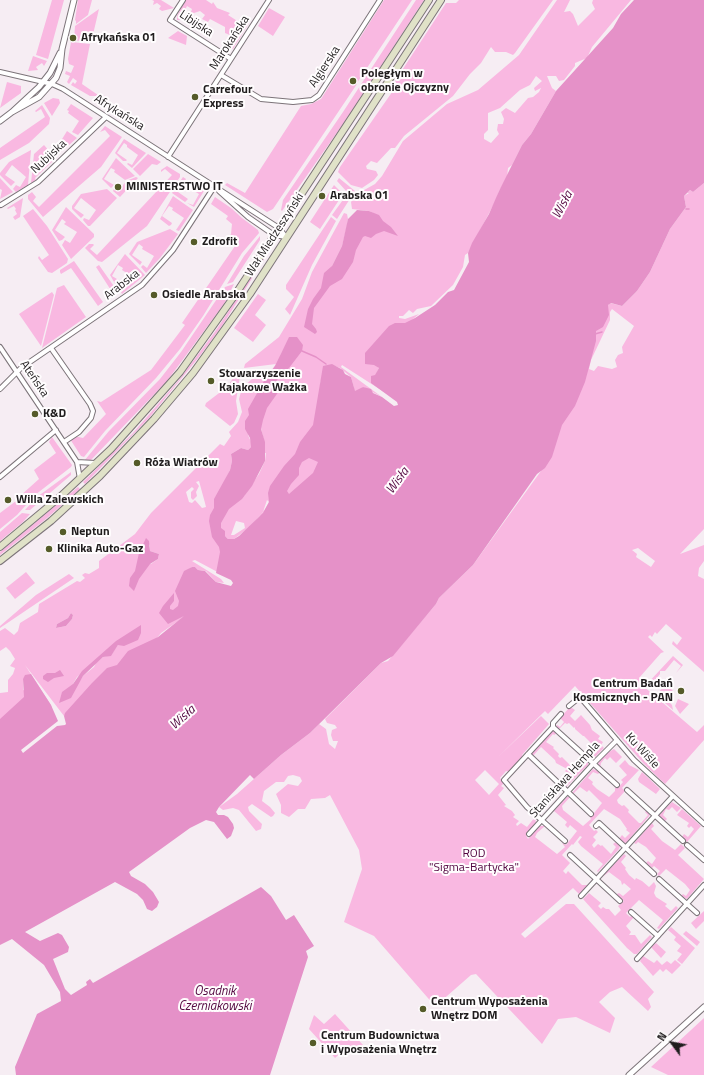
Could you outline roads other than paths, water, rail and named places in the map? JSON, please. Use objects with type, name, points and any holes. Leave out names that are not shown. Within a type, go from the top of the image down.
[{"type":"main road","name":"Wał Miedzeszyński","points":[[0,547],[80,479],[135,425],[180,372],[220,318],[429,0]]},
{"type":"main road","name":"Wał Miedzeszyński","points":[[0,561],[51,521],[87,489],[154,419],[221,336],[441,0]]},
{"type":"street","points":[[12,112],[34,101],[52,84],[60,68],[62,49],[74,0]]},
{"type":"street","name":"Libijska","points":[[183,0],[170,20],[231,59]]},
{"type":"street","name":"Marokańska","points":[[168,157],[269,0]]},
{"type":"street","name":"Algierska","points":[[221,76],[261,99],[296,102],[312,100],[319,95],[380,0]]},
{"type":"street","points":[[0,121],[12,112],[44,82],[62,49]]},
{"type":"street","name":"Afrykańska","points":[[0,72],[52,84],[214,187],[248,216],[274,235],[286,237]]},
{"type":"street","name":"Nubijska","points":[[1,205],[38,182],[106,117]]},
{"type":"street","name":"Arabska","points":[[0,389],[16,372],[142,284],[169,255],[214,187]]},
{"type":"street","name":"Afrykańska","points":[[219,191],[279,228],[286,237]]},
{"type":"street","name":"Ateńska","points":[[0,347],[77,462],[80,479]]},
{"type":"street","points":[[51,348],[90,404],[92,411],[91,418],[79,432],[64,442]]},
{"type":"street","points":[[0,477],[56,430]]},
{"type":"street","points":[[77,462],[96,463]]},
{"type":"street","name":"Ku Wiśle","points":[[569,706],[580,697],[634,760],[704,824]]},
{"type":"street","points":[[561,714],[553,723],[553,727],[504,780],[527,807],[565,841]]},
{"type":"street","points":[[553,727],[617,785]]},
{"type":"street","name":"Stanisława Hempla","points":[[529,834],[617,740]]},
{"type":"street","points":[[528,754],[591,814]]},
{"type":"street","points":[[627,790],[683,841]]},
{"type":"street","points":[[581,896],[673,796]]},
{"type":"street","points":[[596,826],[599,823],[654,874]]},
{"type":"street","points":[[687,845],[704,860]]},
{"type":"street","points":[[570,855],[620,901]]},
{"type":"street","points":[[659,879],[697,913]]},
{"type":"street","points":[[637,959],[704,885]]},
{"type":"street","points":[[631,912],[658,936]]},
{"type":"street","points":[[629,1075],[704,1007]]},
{"type":"water","points":[[634,0],[704,0],[704,183],[693,192],[690,190],[684,196],[686,207],[670,229],[650,272],[637,291],[622,306],[611,303],[608,305],[609,315],[603,327],[596,331],[596,341],[585,382],[575,406],[562,425],[552,457],[545,468],[537,474],[473,565],[439,598],[436,604],[393,656],[381,663],[310,733],[281,755],[254,779],[250,775],[219,807],[216,812],[218,815],[228,817],[233,824],[234,828],[231,836],[227,839],[214,822],[206,820],[190,828],[129,872],[131,876],[145,884],[153,892],[159,902],[157,907],[152,911],[147,909],[143,900],[137,894],[115,882],[25,932],[40,941],[58,933],[62,935],[69,947],[68,952],[53,959],[65,989],[71,995],[87,985],[86,982],[90,979],[93,983],[261,887],[271,896],[286,920],[294,915],[314,946],[306,951],[308,957],[270,1075],[16,1075],[15,1067],[37,1014],[61,1001],[60,992],[44,965],[12,939],[0,945],[0,719],[24,697],[23,679],[25,675],[31,674],[51,705],[58,721],[21,750],[23,753],[57,726],[66,724],[64,716],[65,713],[107,668],[117,665],[128,651],[158,637],[184,616],[168,624],[159,613],[174,593],[174,601],[170,606],[170,609],[173,610],[178,606],[179,601],[175,591],[184,571],[195,567],[198,570],[205,571],[216,582],[231,586],[233,583],[231,580],[216,573],[220,552],[219,547],[212,537],[209,521],[210,515],[214,508],[214,499],[230,470],[232,461],[231,454],[241,448],[248,450],[251,447],[250,438],[245,429],[245,421],[249,415],[248,409],[264,381],[275,366],[289,337],[297,337],[303,345],[302,351],[272,387],[272,390],[279,391],[267,408],[261,429],[265,442],[265,461],[252,486],[242,499],[229,509],[221,523],[221,528],[225,531],[225,536],[228,539],[234,539],[239,536],[263,513],[269,502],[268,493],[270,486],[284,466],[295,454],[300,442],[313,425],[323,366],[332,364],[343,370],[345,374],[351,377],[355,391],[363,387],[371,389],[373,393],[382,397],[394,406],[398,405],[397,402],[371,383],[371,376],[375,375],[379,368],[374,365],[365,364],[365,353],[389,326],[395,323],[405,323],[415,318],[435,305],[448,292],[454,290],[469,262],[468,253],[472,243],[489,214],[522,145],[531,134],[556,91],[613,28],[621,14]],"holes":[[[309,458],[318,462],[313,473],[289,494],[287,491],[299,475],[299,468],[302,462]]]},
{"type":"water","points":[[357,210],[369,211],[379,215],[398,236],[384,231],[371,238],[365,236],[363,237],[356,250],[353,262],[342,279],[330,286],[314,308],[312,324],[317,332],[315,334],[304,327],[308,309],[321,288],[324,273],[332,266],[342,246],[348,219]]},
{"type":"water","points":[[146,538],[149,541],[150,551],[159,554],[158,559],[150,564],[139,579],[134,591],[129,586],[130,578],[135,571],[139,553]]},
{"type":"water","points":[[71,613],[73,615],[72,619],[66,626],[56,628],[57,624],[68,618]]},
{"type":"water","points":[[141,625],[141,633],[138,640],[124,646],[118,645],[111,656],[103,657],[83,676],[71,698],[59,703],[62,692],[73,684],[82,671],[116,641]]},
{"type":"water","points":[[60,670],[64,676],[54,678],[48,682],[43,679],[43,676],[47,673],[55,673]]},
{"type":"waterway","points":[[595,334],[602,332]]},
{"type":"waterway","points":[[302,351],[316,357],[326,364]]},
{"type":"place","name":"Afrykańska 01","points":[[73,38]]},
{"type":"place","name":"Poległym w obronie Ojczyzny","points":[[353,81]]},
{"type":"place","name":"Carrefour Express","points":[[195,97]]},
{"type":"place","name":"MINISTERSTWO IT","points":[[118,187]]},
{"type":"place","name":"Arabska 01","points":[[322,196]]},
{"type":"place","name":"Zdrofit","points":[[194,242]]},
{"type":"place","name":"Osiedle Arabska","points":[[154,295]]},
{"type":"place","name":"Stowarzyszenie Kajakowe Ważka","points":[[211,381]]},
{"type":"place","name":"K&D","points":[[35,414]]},
{"type":"place","name":"Róża Wiatrów","points":[[137,463]]},
{"type":"place","name":"Willa Zalewskich","points":[[8,500]]},
{"type":"place","name":"Neptun","points":[[63,532]]},
{"type":"place","name":"Klinika Auto-Gaz","points":[[49,549]]},
{"type":"place","name":"Centrum Badań Kosmicznych - PAN","points":[[681,691]]},
{"type":"place","name":"Centrum Wyposażenia Wnętrz DOM","points":[[423,1009]]},
{"type":"place","name":"Centrum Budownictwa i Wyposażenia Wnętrz","points":[[313,1043]]},
{"type":"water label","name":"Wisła","points":[[563,205]]},
{"type":"water label","name":"Wisła","points":[[398,481]]},
{"type":"water label","name":"Wisła","points":[[183,718]]},
{"type":"water label","name":"Osadnik Czerniakowski","points":[[215,1000]]},
{"type":"park label","name":"ROD \"Sigma-Bartycka\"","points":[[474,861]]}]
